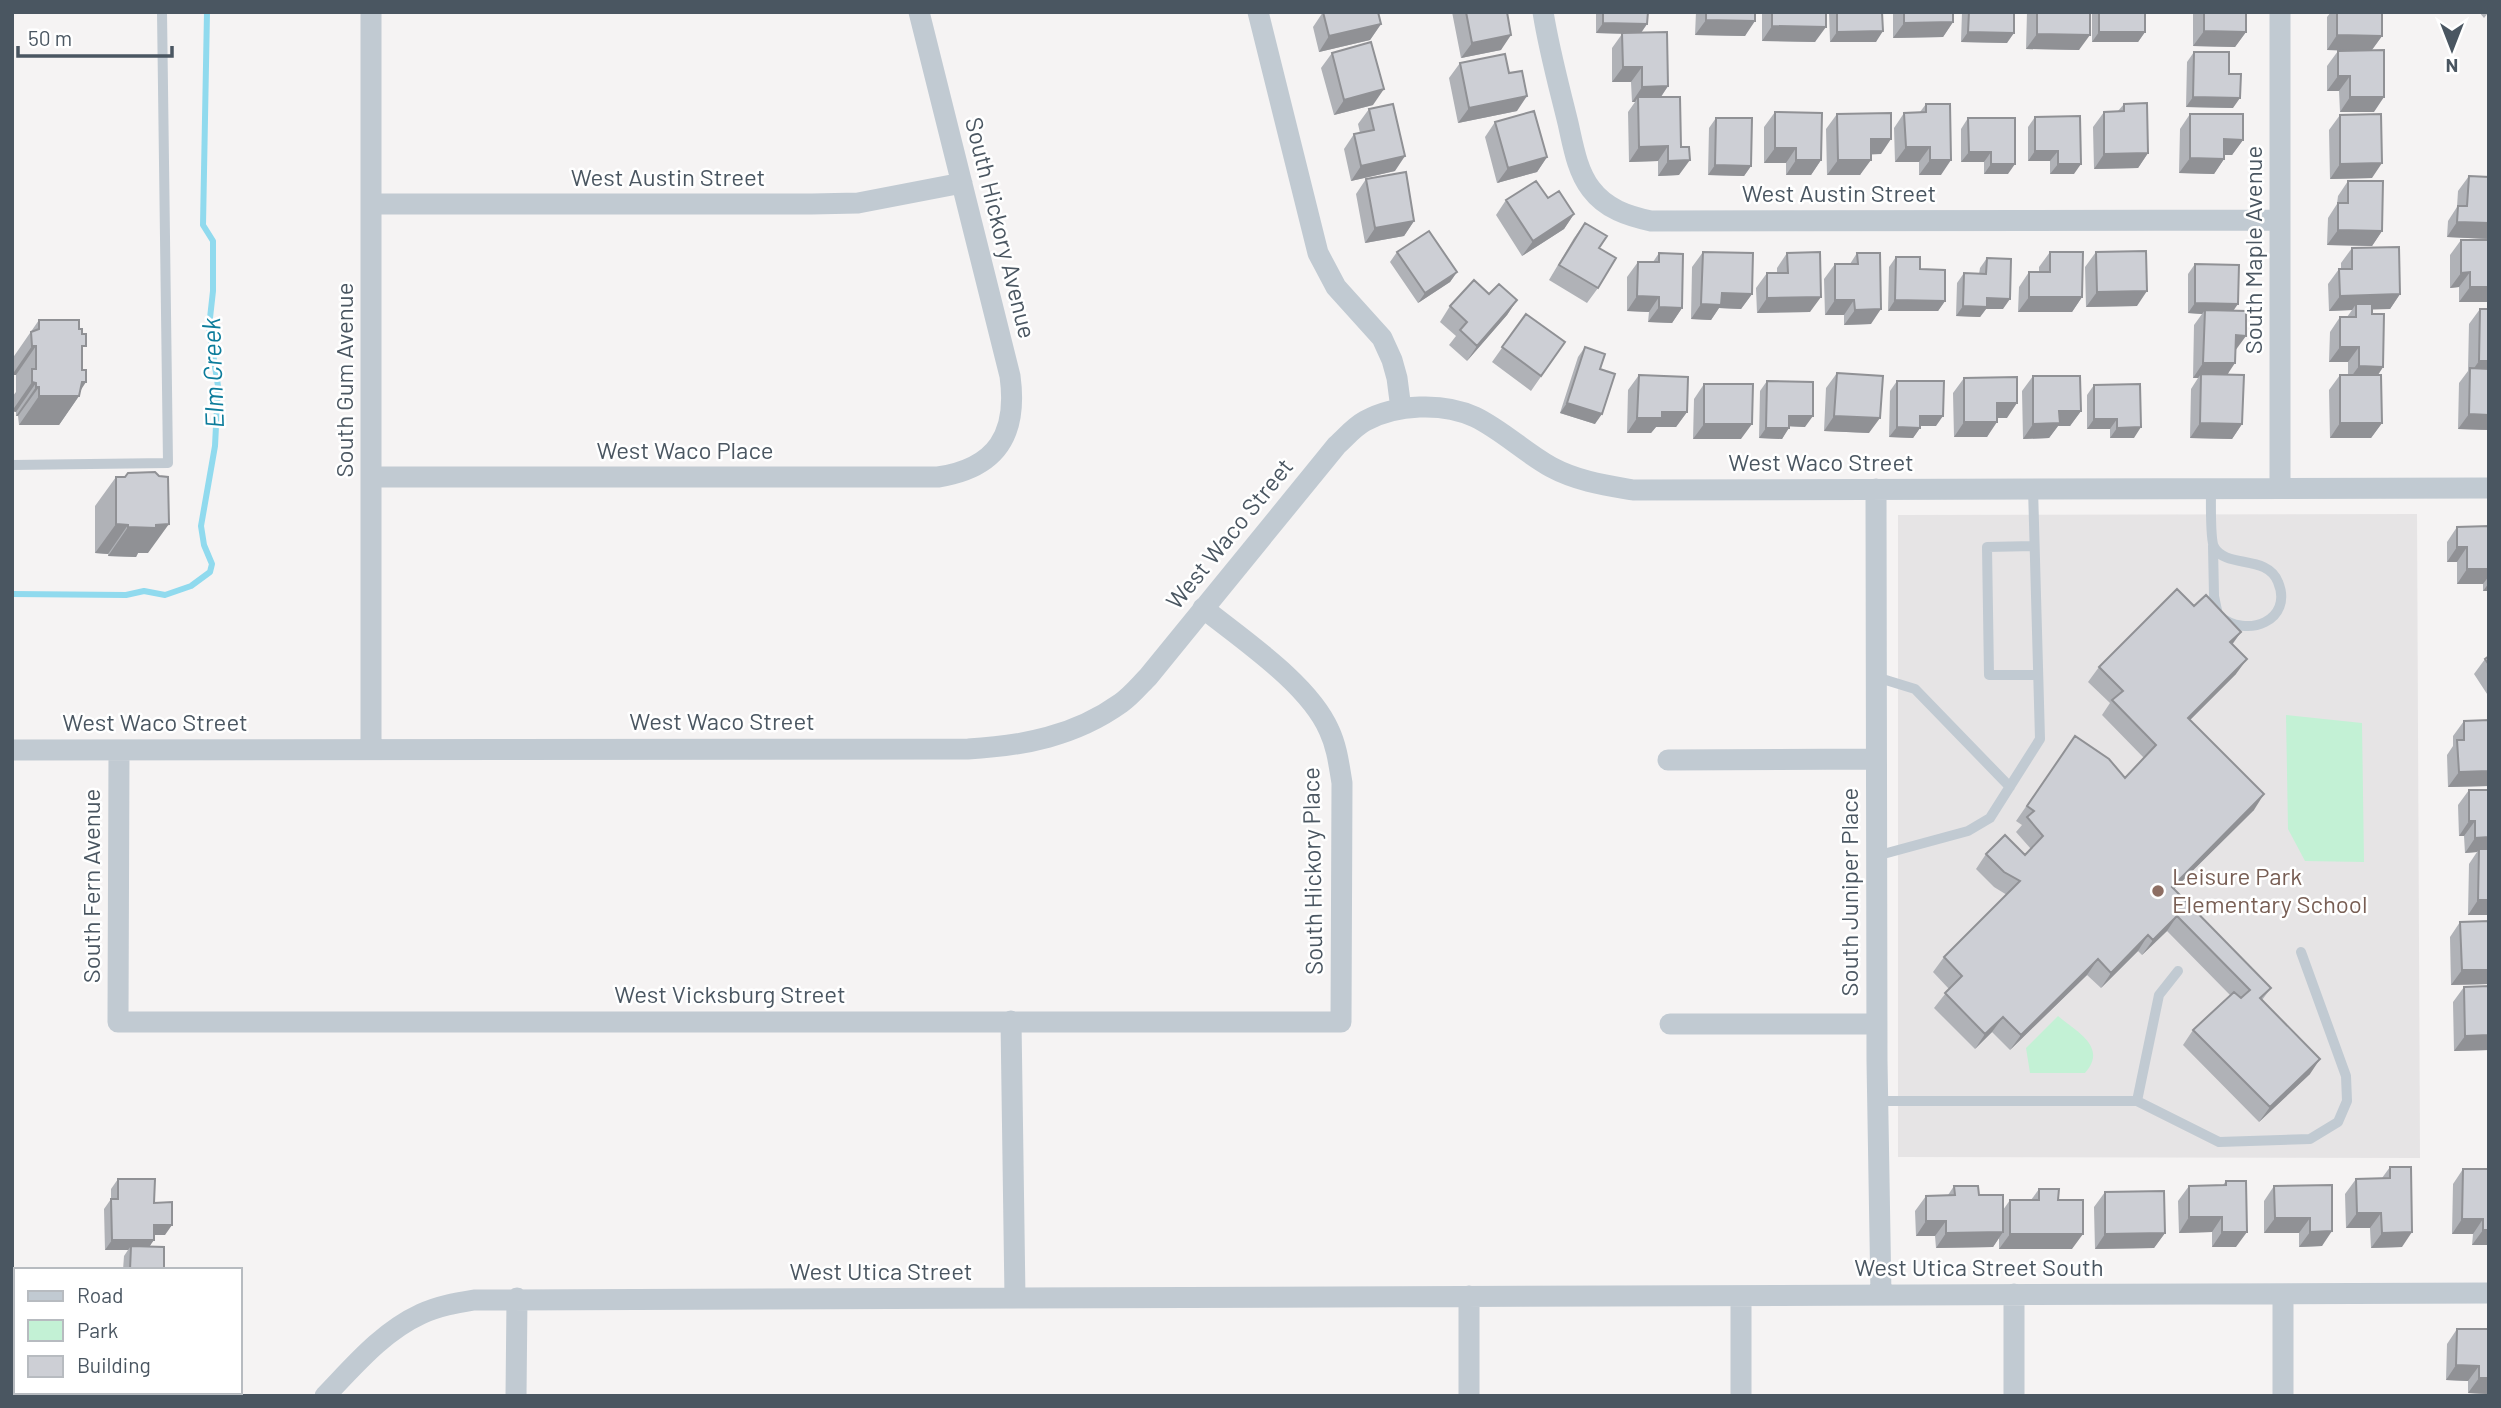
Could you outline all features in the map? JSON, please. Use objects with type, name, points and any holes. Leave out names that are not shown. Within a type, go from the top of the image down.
[{"type":"street","name":"South Gum Avenue","points":[[371,12],[371,748]]},
{"type":"street","name":"South Hickory Avenue","points":[[919,12],[1012,394],[1006,431],[992,453]]},
{"type":"street","points":[[1258,12],[1318,253],[1336,287],[1382,338],[1397,378],[1401,409]]},
{"type":"street","name":"West Austin Street","points":[[1543,12],[1548,44],[1584,179],[1602,200],[1615,210],[1631,216],[1651,221],[2280,220]]},
{"type":"street","name":"South Maple Avenue","points":[[2280,12],[2280,487]]},
{"type":"street","name":"West Austin Street","points":[[372,204],[835,204],[858,203],[962,183]]},
{"type":"street","name":"West Waco Street","points":[[12,750],[968,749],[1032,743],[1062,735],[1122,702],[1148,677],[1337,445],[1366,420],[1401,409],[1457,410],[1475,417],[1547,464],[1593,483],[1655,490],[2489,488]]},
{"type":"street","name":"West Waco Place","points":[[372,477],[938,477],[971,469],[992,453]]},
{"type":"street","name":"South Juniper Place","points":[[1876,489],[1877,1101],[1881,1295]]},
{"type":"street","name":"South Hickory Place","points":[[1203,608],[1296,685],[1317,708],[1330,731],[1338,755],[1342,782],[1341,1022]]},
{"type":"street","name":"South Fern Avenue","points":[[118,1022],[119,750]]},
{"type":"street","points":[[1668,760],[1876,759]]},
{"type":"street","points":[[1011,1021],[1016,1298]]},
{"type":"street","name":"West Vicksburg Street","points":[[118,1022],[1341,1022]]},
{"type":"street","points":[[1670,1024],[1877,1024]]},
{"type":"street","name":"West Utica Street South","points":[[1469,1296],[2489,1293]]},
{"type":"street","points":[[2014,1294],[2014,1396]]},
{"type":"street","points":[[2283,1294],[2283,1396]]},
{"type":"street","points":[[1469,1296],[1469,1396]]},
{"type":"street","name":"West Utica Street","points":[[325,1396],[370,1350],[403,1324],[447,1305],[474,1300],[1469,1296]]},
{"type":"street","points":[[1741,1296],[1741,1396]]},
{"type":"street","points":[[516,1396],[517,1298]]},
{"type":"lane","points":[[12,465],[168,463],[162,12]]},
{"type":"lane","points":[[1876,856],[1968,831],[1990,818],[2040,739],[2033,488]]},
{"type":"lane","points":[[2211,488],[2214,596],[2218,615],[2235,626],[2256,626],[2264,623],[2275,614],[2280,603],[2281,591],[2277,580],[2265,567],[2222,556],[2213,546]]},
{"type":"lane","points":[[2034,546],[1987,547],[1989,675],[2038,675]]},
{"type":"lane","points":[[1876,677],[1915,690],[2010,787]]},
{"type":"lane","points":[[1877,1101],[2137,1101],[2219,1142],[2310,1139],[2338,1122],[2347,1101],[2346,1076],[2301,952]]},
{"type":"lane","points":[[2137,1101],[2159,995],[2178,971]]},
{"type":"shaded area","name":"Leisure Park Elementary School","points":[[2417,514],[2420,1158],[1898,1157],[1898,515]]},
{"type":"green space","points":[[2286,715],[2362,723],[2364,862],[2305,861],[2288,829]]},
{"type":"green space","points":[[2058,1016],[2081,1034],[2092,1048],[2091,1064],[2085,1073],[2030,1073],[2026,1048]]},
{"type":"building","points":[[1323,12],[1378,12],[1381,24],[1329,36]]},
{"type":"building","points":[[1466,12],[1507,12],[1511,35],[1472,43]]},
{"type":"building","points":[[1603,12],[1648,12],[1647,24],[1603,23]]},
{"type":"building","points":[[1706,12],[1755,12],[1755,21],[1706,20]]},
{"type":"building","points":[[1772,12],[1826,12],[1826,27],[1772,26]]},
{"type":"building","points":[[1837,12],[1882,12],[1883,31],[1837,32]]},
{"type":"building","points":[[1904,12],[1953,12],[1953,22],[1904,23]]},
{"type":"building","points":[[1969,12],[2014,12],[2014,33],[1968,32]]},
{"type":"building","points":[[2037,12],[2090,12],[2090,35],[2037,34]]},
{"type":"building","points":[[2099,12],[2145,12],[2145,32],[2099,32]]},
{"type":"building","points":[[2204,12],[2246,12],[2246,32],[2204,31]]},
{"type":"building","points":[[2337,12],[2382,12],[2382,36],[2337,35]]},
{"type":"building","points":[[1667,32],[1668,86],[1642,87],[1642,67],[1623,67],[1622,33]]},
{"type":"building","points":[[1371,42],[1384,89],[1344,100],[1332,53]]},
{"type":"building","points":[[2384,50],[2384,97],[2350,97],[2350,76],[2338,76],[2338,51]]},
{"type":"building","points":[[2194,52],[2229,52],[2229,74],[2241,74],[2240,98],[2193,97]]},
{"type":"building","points":[[1505,54],[1509,73],[1522,71],[1527,96],[1469,108],[1460,63]]},
{"type":"building","points":[[1638,97],[1680,97],[1681,147],[1689,147],[1690,160],[1668,161],[1668,146],[1639,147]]},
{"type":"building","points":[[2147,103],[2148,153],[2104,154],[2104,112],[2124,111],[2124,104]]},
{"type":"building","points":[[1393,104],[1405,156],[1361,166],[1354,134],[1374,130],[1369,109]]},
{"type":"building","points":[[1926,104],[1950,104],[1951,160],[1930,160],[1930,147],[1906,147],[1904,113],[1926,112]]},
{"type":"building","points":[[1534,111],[1547,157],[1508,168],[1495,122]]},
{"type":"building","points":[[1775,112],[1822,113],[1821,160],[1796,160],[1796,148],[1775,148]]},
{"type":"building","points":[[1891,113],[1891,139],[1871,139],[1871,160],[1838,160],[1837,114]]},
{"type":"building","points":[[2190,114],[2243,114],[2243,140],[2224,139],[2224,159],[2190,158]]},
{"type":"building","points":[[2381,114],[2382,163],[2340,164],[2340,115]]},
{"type":"building","points":[[2080,116],[2081,164],[2058,164],[2058,151],[2035,151],[2035,117]]},
{"type":"building","points":[[1716,118],[1752,118],[1751,166],[1715,165]]},
{"type":"building","points":[[1968,118],[2015,118],[2015,164],[1991,164],[1991,152],[1969,152]]},
{"type":"building","points":[[1406,172],[1414,221],[1375,228],[1366,179]]},
{"type":"building","points":[[2469,176],[2489,177],[2489,223],[2457,222],[2458,206],[2467,206]]},
{"type":"building","points":[[1536,181],[1548,198],[1559,191],[1574,214],[1533,241],[1506,200]]},
{"type":"building","points":[[2348,181],[2383,181],[2382,231],[2338,230],[2338,203],[2348,203]]},
{"type":"building","points":[[1585,223],[1607,236],[1599,248],[1616,258],[1598,288],[1559,265]]},
{"type":"building","points":[[1429,231],[1457,272],[1425,293],[1397,252]]},
{"type":"building","points":[[2461,240],[2489,240],[2489,287],[2470,287],[2470,272],[2461,273]]},
{"type":"building","points":[[2399,247],[2400,294],[2340,296],[2339,269],[2352,269],[2352,248]]},
{"type":"building","points":[[2146,251],[2147,291],[2097,292],[2096,252]]},
{"type":"building","points":[[1703,252],[1753,253],[1752,294],[1722,293],[1721,305],[1701,304]]},
{"type":"building","points":[[1820,252],[1821,297],[1767,298],[1767,273],[1788,273],[1787,253]]},
{"type":"building","points":[[2050,252],[2083,252],[2082,297],[2029,297],[2029,272],[2050,272]]},
{"type":"building","points":[[1659,253],[1683,254],[1682,308],[1659,307],[1659,297],[1637,296],[1638,262],[1659,262]]},
{"type":"building","points":[[1857,253],[1880,253],[1881,309],[1855,310],[1854,300],[1835,300],[1835,264],[1858,264]]},
{"type":"building","points":[[1896,257],[1920,257],[1920,269],[1945,270],[1945,301],[1895,300]]},
{"type":"building","points":[[1987,258],[2011,259],[2010,299],[1987,298],[1987,307],[1963,306],[1964,273],[1986,274]]},
{"type":"building","points":[[2195,264],[2239,265],[2238,304],[2195,303]]},
{"type":"building","points":[[1474,280],[1489,294],[1499,284],[1517,300],[1477,346],[1460,330],[1467,322],[1450,306]]},
{"type":"building","points":[[2356,304],[2372,304],[2372,314],[2384,314],[2383,367],[2359,366],[2359,347],[2340,347],[2340,317],[2356,317]]},
{"type":"building","points":[[2480,309],[2489,309],[2489,361],[2479,361]]},
{"type":"building","points":[[2205,310],[2246,311],[2246,336],[2236,335],[2235,363],[2203,363]]},
{"type":"building","points":[[1526,314],[1565,342],[1541,376],[1502,347]]},
{"type":"building","points":[[39,320],[79,320],[79,329],[82,329],[82,334],[86,334],[86,346],[82,346],[82,370],[86,370],[86,382],[82,382],[79,396],[39,396],[39,387],[32,382],[32,369],[36,369],[36,346],[32,346],[31,332],[39,329]]},
{"type":"building","points":[[1585,347],[1605,354],[1600,369],[1615,374],[1602,414],[1567,403]]},
{"type":"building","points":[[2470,368],[2489,369],[2489,415],[2469,414]]},
{"type":"building","points":[[1837,373],[1883,376],[1880,418],[1834,416]]},
{"type":"building","points":[[2201,374],[2244,375],[2242,424],[2200,423]]},
{"type":"building","points":[[1639,375],[1688,377],[1687,412],[1662,412],[1662,418],[1637,418]]},
{"type":"building","points":[[2340,375],[2381,375],[2382,423],[2340,423]]},
{"type":"building","points":[[2033,376],[2080,376],[2081,411],[2059,411],[2060,423],[2033,424]]},
{"type":"building","points":[[2017,377],[2017,403],[1997,403],[1997,422],[1964,422],[1964,378]]},
{"type":"building","points":[[1767,381],[1813,382],[1813,416],[1789,416],[1789,428],[1766,428]]},
{"type":"building","points":[[1897,381],[1944,381],[1943,416],[1920,416],[1920,428],[1897,427]]},
{"type":"building","points":[[1704,384],[1753,384],[1752,424],[1704,424]]},
{"type":"building","points":[[2140,384],[2141,427],[2117,428],[2117,419],[2094,419],[2094,385]]},
{"type":"building","points":[[155,472],[159,476],[168,477],[169,524],[156,525],[156,528],[116,524],[116,477],[125,477],[128,473]]},
{"type":"building","points":[[2489,526],[2489,569],[2467,569],[2467,547],[2457,547],[2457,527]]},
{"type":"building","name":"Leisure Park Elementary School","points":[[2177,589],[2194,606],[2206,595],[2241,632],[2230,642],[2247,659],[2188,718],[2264,794],[2172,887],[2271,988],[2260,998],[2320,1059],[2270,1107],[2193,1030],[2234,992],[2241,998],[2250,990],[2177,916],[2153,940],[2148,935],[2111,973],[2098,959],[2021,1035],[2003,1017],[1985,1034],[1945,993],[1962,976],[1944,957],[2020,881],[2004,872],[1986,854],[2005,835],[2025,855],[2043,836],[2027,817],[2034,811],[2027,806],[2075,736],[2109,759],[2125,778],[2156,745],[2112,700],[2123,691],[2099,667]]},
{"type":"building","points":[[2489,720],[2489,771],[2459,772],[2457,740],[2464,740],[2464,721]]},
{"type":"building","points":[[2469,790],[2489,790],[2489,837],[2475,838],[2475,821],[2469,821]]},
{"type":"building","points":[[2479,849],[2489,849],[2489,900],[2478,900]]},
{"type":"building","points":[[2489,921],[2489,970],[2462,970],[2460,922]]},
{"type":"building","points":[[2489,986],[2489,1035],[2465,1036],[2464,987]]},
{"type":"building","points":[[2390,1167],[2411,1167],[2412,1232],[2382,1233],[2381,1213],[2357,1213],[2356,1179],[2390,1178]]},
{"type":"building","points":[[2463,1169],[2489,1169],[2489,1230],[2483,1230],[2483,1219],[2462,1219]]},
{"type":"building","points":[[118,1179],[155,1179],[154,1203],[172,1202],[172,1225],[154,1225],[154,1240],[112,1240],[111,1199],[118,1199]]},
{"type":"building","points":[[2226,1181],[2246,1181],[2247,1232],[2222,1232],[2222,1217],[2189,1217],[2189,1186],[2226,1185]]},
{"type":"building","points":[[2332,1185],[2332,1231],[2310,1232],[2310,1218],[2275,1218],[2274,1186]]},
{"type":"building","points":[[1954,1186],[1978,1186],[1979,1195],[2003,1195],[2003,1232],[1946,1233],[1946,1221],[1926,1221],[1926,1196],[1955,1195]]},
{"type":"building","points":[[2039,1189],[2059,1189],[2058,1200],[2083,1200],[2083,1234],[2010,1234],[2010,1200],[2039,1200]]},
{"type":"building","points":[[2164,1191],[2165,1233],[2105,1234],[2105,1192]]},
{"type":"building","points":[[131,1246],[164,1247],[164,1268],[130,1268]]},
{"type":"building","points":[[2457,1329],[2489,1329],[2489,1378],[2479,1378],[2479,1366],[2456,1365]]},
{"type":"waterway","name":"Elm Creek","points":[[12,594],[126,595],[144,591],[165,595],[191,586],[210,572],[212,564],[204,545],[201,526],[215,446],[218,386],[209,327],[213,291],[213,241],[203,225],[207,12]]},
{"type":"place","name":"Leisure Park Elementary School","points":[[2158,891]]}]
